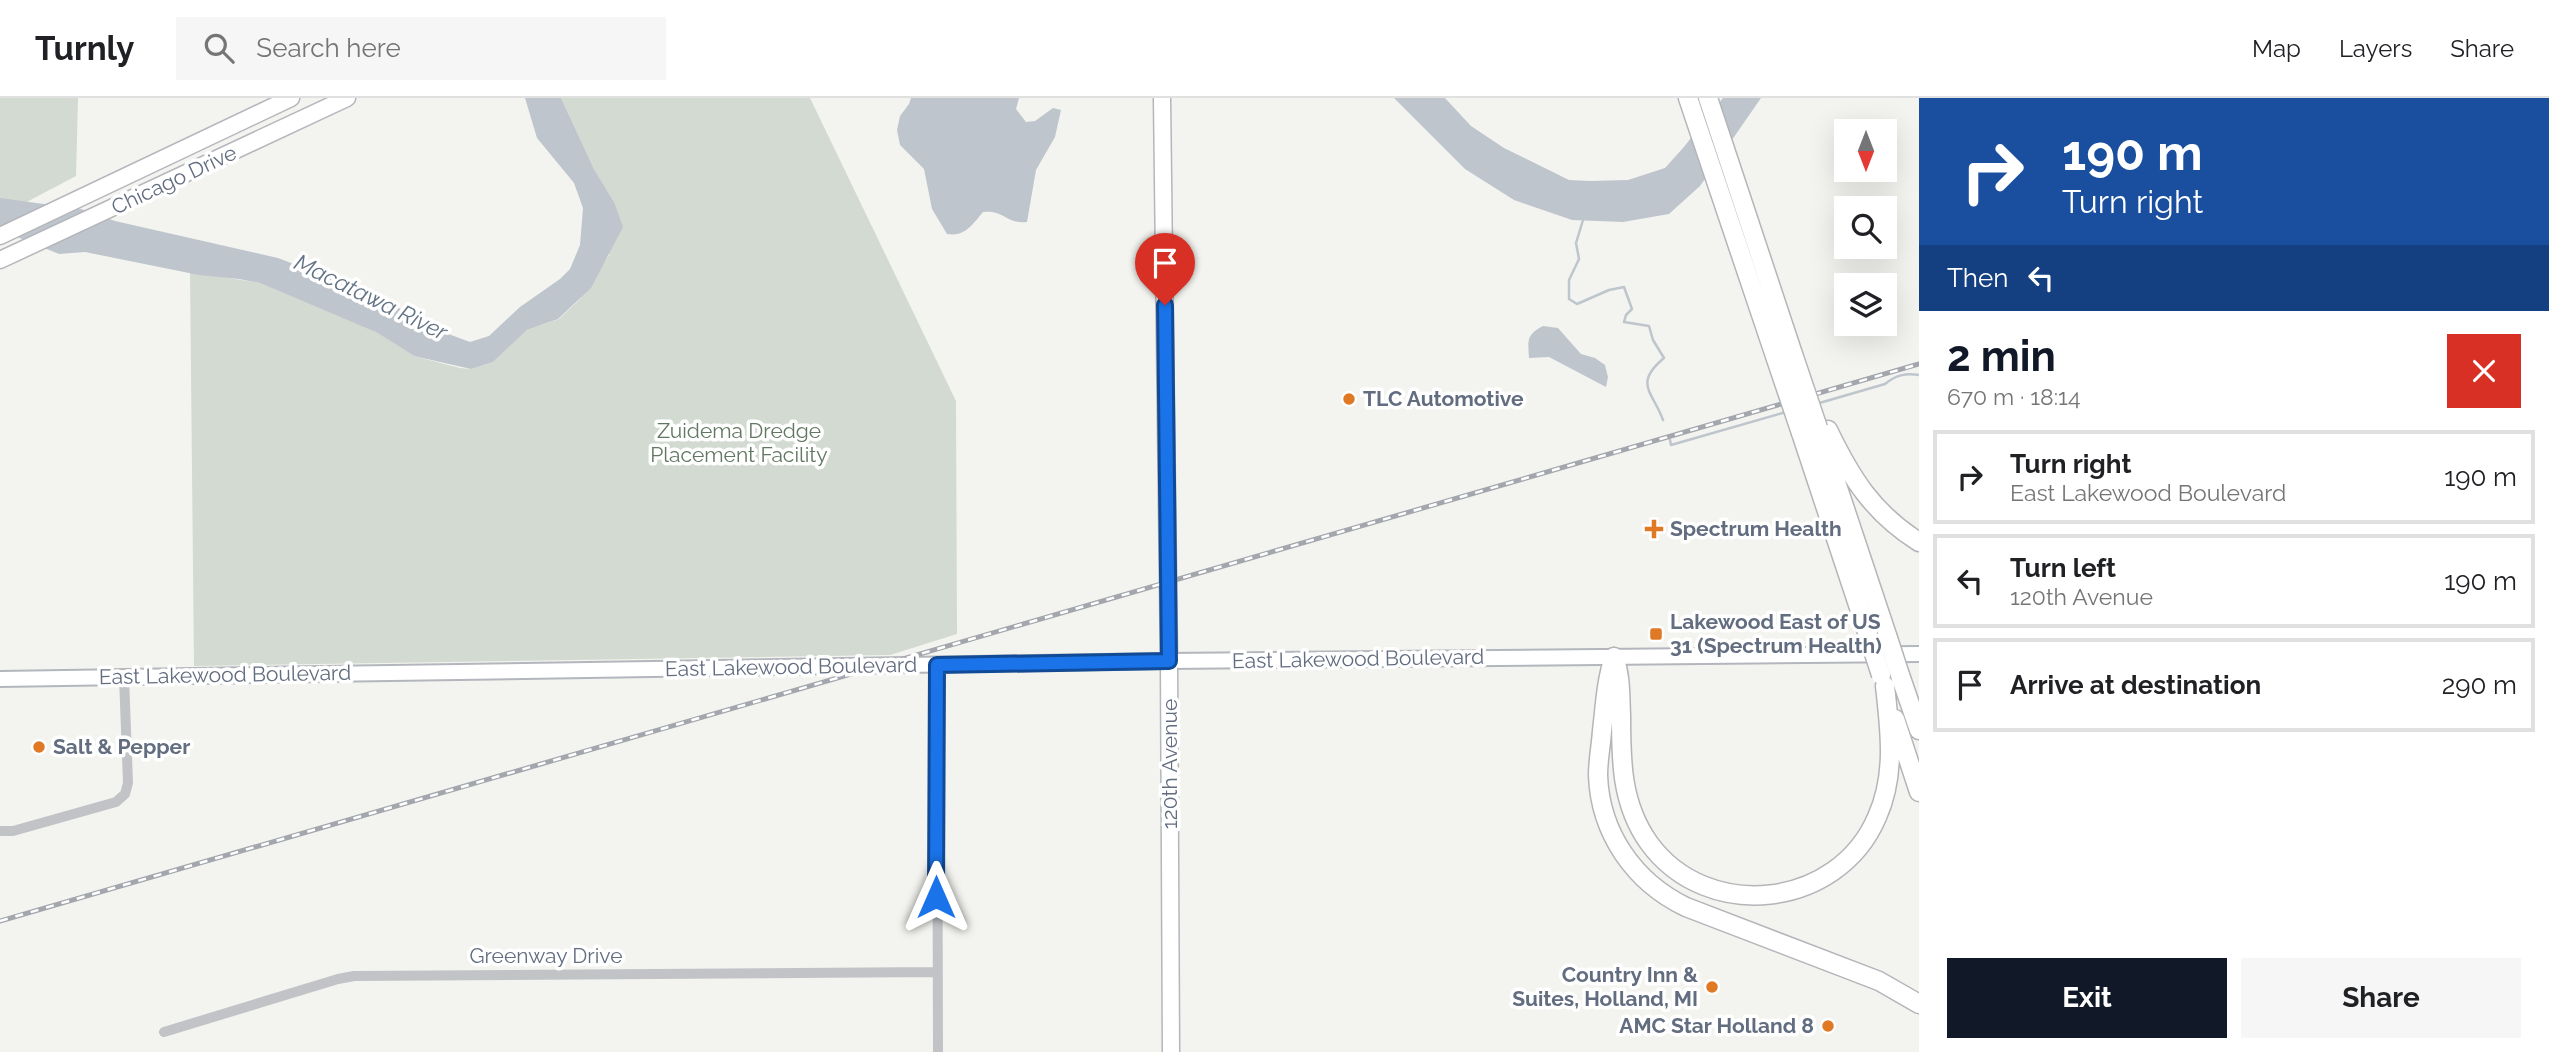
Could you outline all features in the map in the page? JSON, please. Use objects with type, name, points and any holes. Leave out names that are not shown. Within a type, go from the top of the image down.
[{"type":"highway","points":[[1708,98],[1789,361],[1815,429],[1868,635],[1919,792]]},
{"type":"highway","points":[[1689,102],[1719,189],[1815,429],[1919,730]]},
{"type":"highway","points":[[1815,429],[1862,492],[1896,526],[1919,542]]},
{"type":"highway","points":[[1614,657],[1620,674],[1623,776],[1636,823],[1650,844],[1678,872],[1709,888],[1744,896],[1772,895],[1810,885],[1833,872],[1863,842],[1881,808],[1889,776],[1890,732],[1883,681]]},
{"type":"highway","points":[[1614,657],[1605,698],[1599,782],[1609,828],[1632,866],[1657,891],[1686,908],[1878,981],[1919,1004]]},
{"type":"main road","name":"Chicago Drive","points":[[0,236],[291,98]]},
{"type":"main road","name":"Chicago Drive","points":[[0,260],[347,98]]},
{"type":"main road","name":"120th Avenue","points":[[1162,98],[1171,1052]]},
{"type":"main road","name":"East Lakewood Boulevard","points":[[0,679],[1169,661],[1919,654]]},
{"type":"street","points":[[937,665],[938,1052]]},
{"type":"street","points":[[0,831],[13,831],[116,802],[125,794],[128,783],[124,677]]},
{"type":"street","name":"Greenway Drive","points":[[164,1032],[354,976],[936,972]]},
{"type":"green space","points":[[0,98],[78,98],[76,176],[4,214],[0,214]]},
{"type":"green space","name":"Zuidema Dredge Placement Facility","points":[[561,98],[810,98],[956,401],[957,634],[890,655],[194,666],[190,272],[260,283],[373,330],[414,356],[471,369],[493,362],[527,330],[559,319],[580,299],[609,255],[614,202],[594,169]]},
{"type":"water","name":"Macatawa River","points":[[525,98],[561,98],[594,169],[614,202],[623,227],[591,288],[558,319],[527,330],[493,362],[471,369],[414,356],[376,332],[260,283],[199,275],[85,252],[59,254],[0,230],[0,198],[81,209],[115,221],[278,258],[380,297],[435,329],[470,342],[489,336],[520,307],[560,279],[570,269],[580,245],[583,208],[574,183],[537,138]]},
{"type":"water","points":[[911,98],[1019,98],[1016,109],[1026,122],[1035,121],[1053,108],[1061,110],[1055,137],[1036,170],[1027,222],[983,212],[963,232],[947,234],[932,209],[924,169],[900,145],[897,130],[900,116]]},
{"type":"water","points":[[1394,98],[1445,98],[1471,126],[1504,148],[1569,180],[1590,181],[1628,180],[1665,168],[1723,98],[1761,98],[1700,186],[1669,214],[1623,222],[1572,220],[1514,200],[1465,169]]},
{"type":"water","points":[[1543,326],[1558,328],[1581,354],[1595,358],[1605,365],[1608,377],[1606,387],[1549,357],[1529,358],[1529,339]]},
{"type":"waterway","points":[[1583,220],[1576,243],[1579,259],[1569,280],[1569,299],[1577,304],[1609,290],[1624,287],[1632,309],[1624,322],[1649,326],[1653,340],[1664,358],[1649,375],[1647,382],[1663,420]]},
{"type":"waterway","points":[[1816,404],[1885,384],[1901,375],[1919,375]]},
{"type":"waterway","points":[[1670,440],[1671,445],[1786,412]]},
{"type":"railway","points":[[0,921],[1919,364]]},
{"type":"place","name":"TLC Automotive","points":[[1349,399]]},
{"type":"place","name":"Spectrum Health","points":[[1654,529]]},
{"type":"place","name":"Lakewood East of US 31 (Spectrum Health)","points":[[1656,634]]},
{"type":"place","name":"Salt & Pepper","points":[[39,747]]},
{"type":"place","name":"Country Inn & Suites, Holland, MI","points":[[1712,987]]},
{"type":"place","name":"AMC Star Holland 8","points":[[1828,1026]]},
{"type":"route","points":[[936,897],[937,665],[1169,661],[1165,305]]}]
